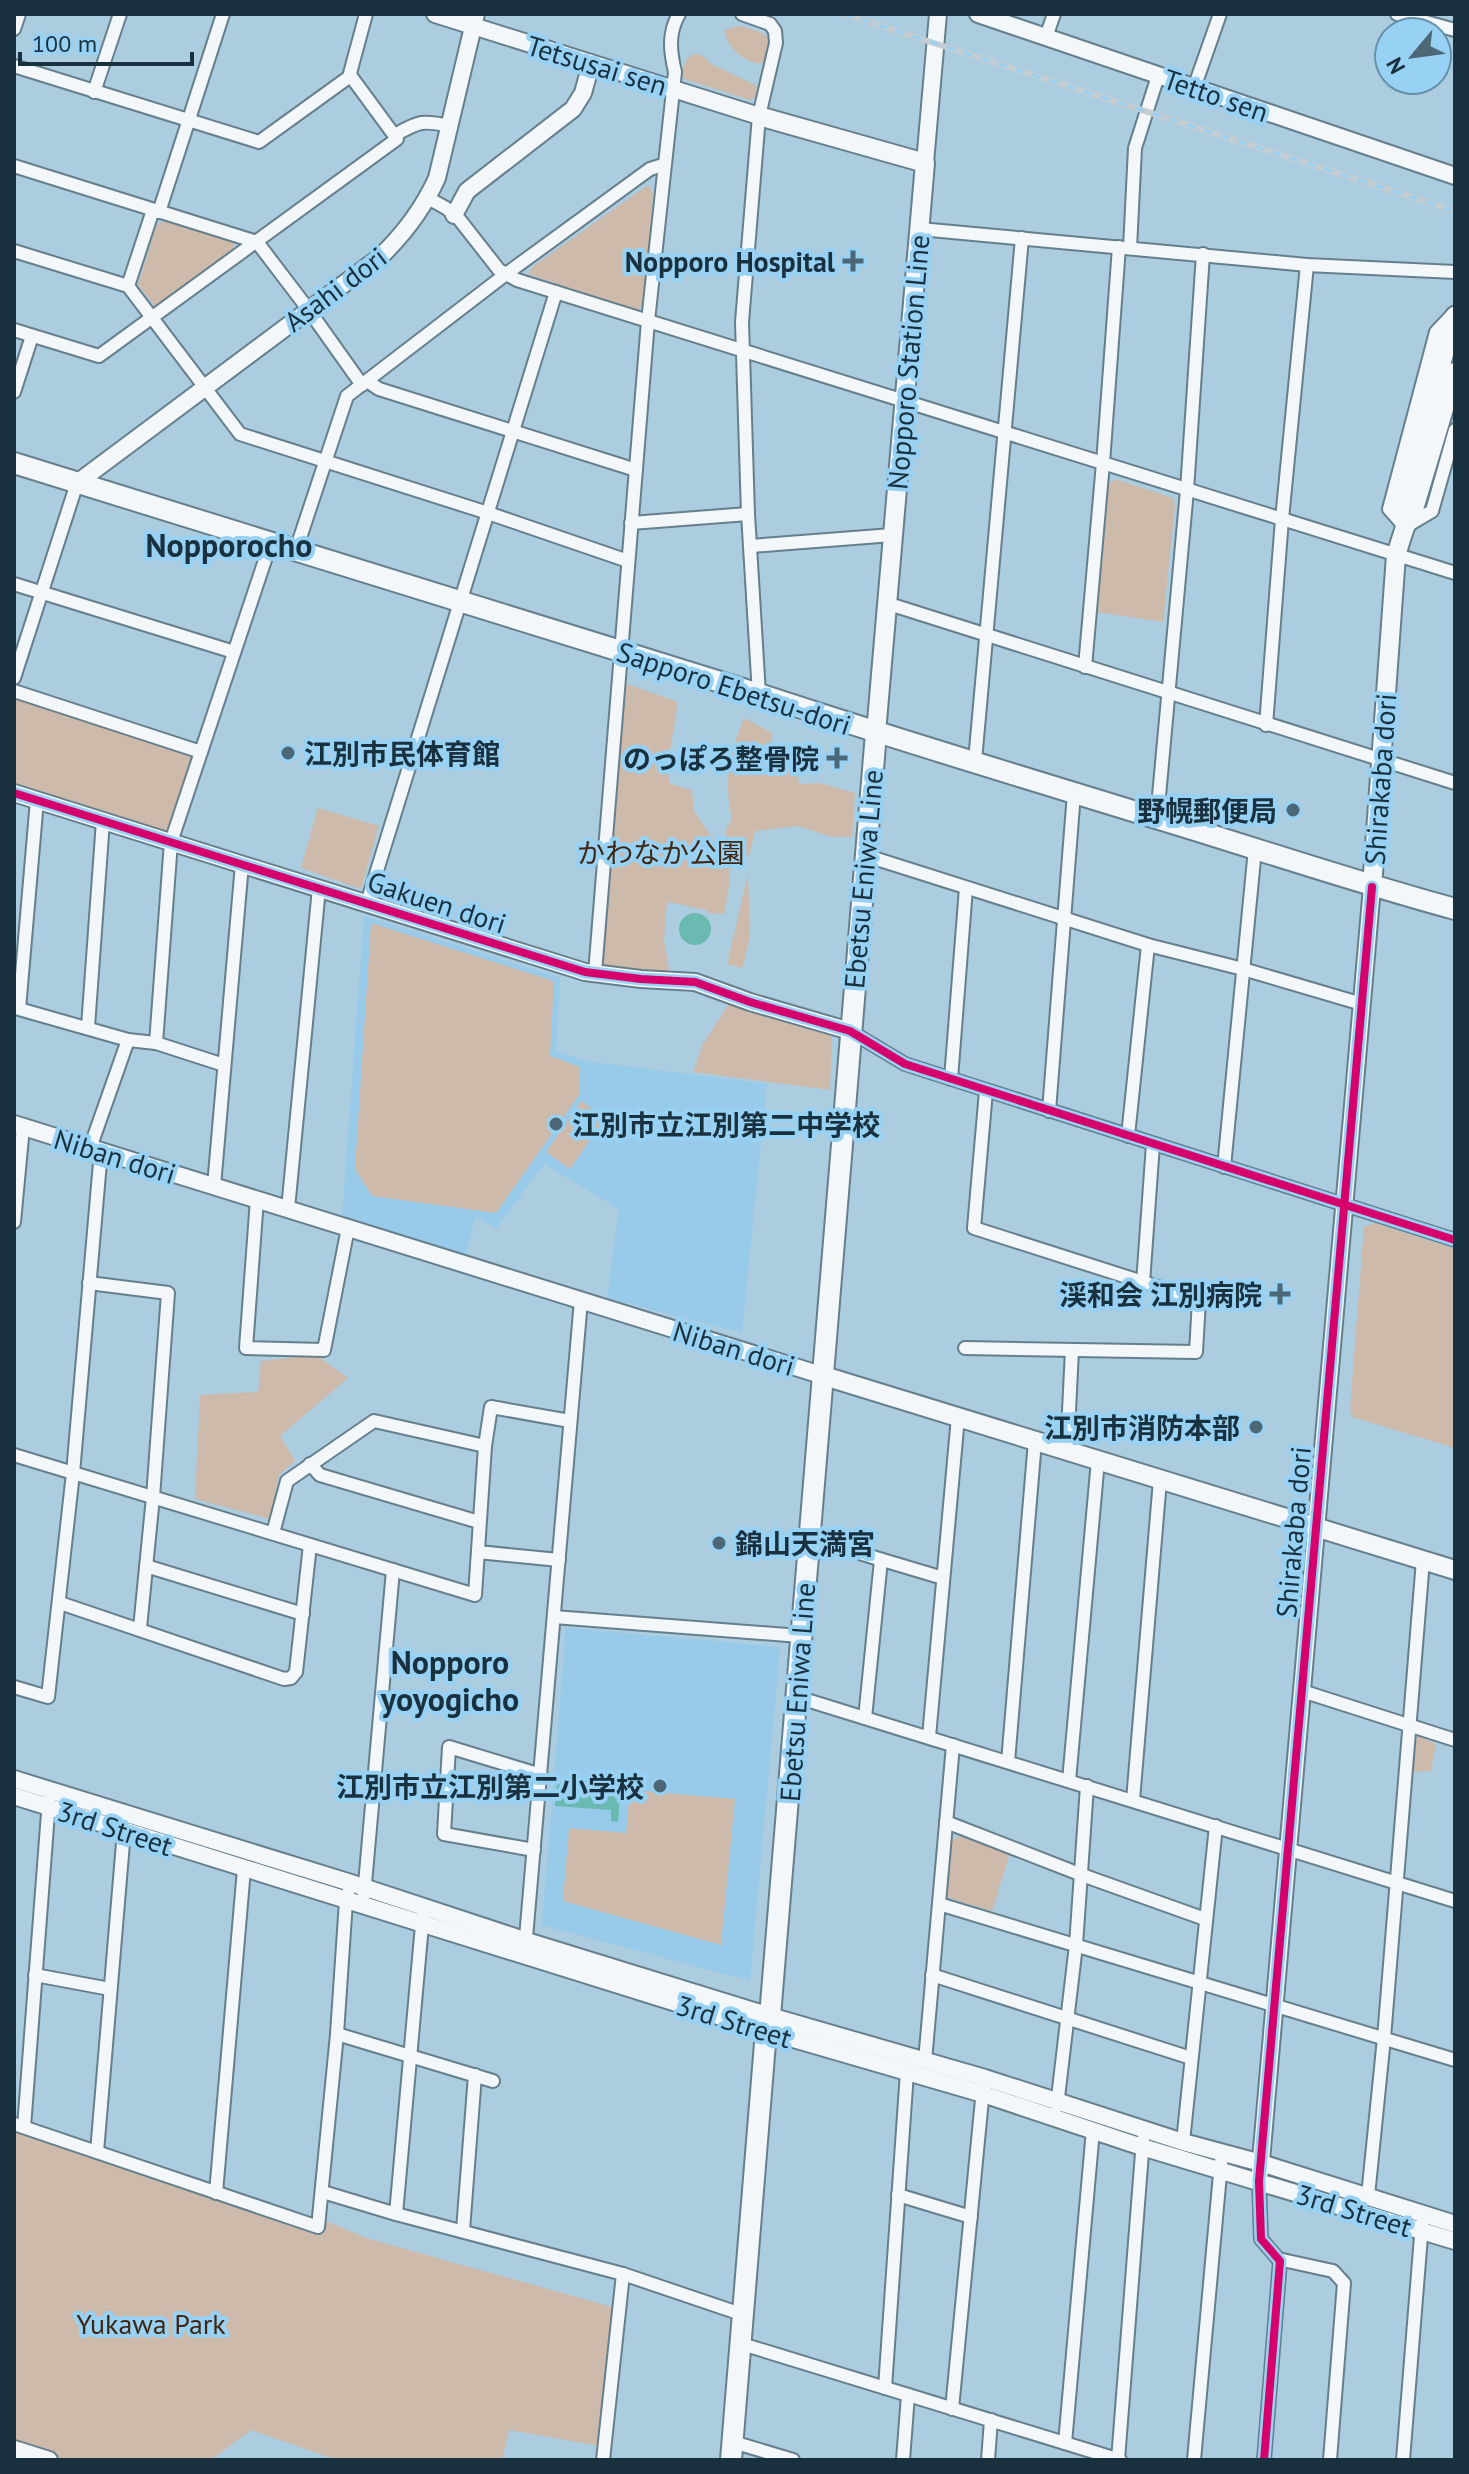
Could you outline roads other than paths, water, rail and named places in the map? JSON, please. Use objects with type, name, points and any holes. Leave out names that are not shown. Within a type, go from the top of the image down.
[{"type":"main road","points":[[759,116],[925,163]]},
{"type":"main road","name":"Nopporo Station Line","points":[[876,733],[925,163]]},
{"type":"main road","name":"Shirakaba dori","points":[[1405,527],[1401,503],[1455,314]]},
{"type":"main road","name":"Shirakaba dori","points":[[1372,887],[1396,555],[1414,509],[1455,372]]},
{"type":"main road","name":"Sapporo Ebetsu-dori","points":[[14,463],[1372,887],[1455,909]]},
{"type":"main road","name":"Ebetsu Eniwa Line","points":[[732,2451],[876,733]]},
{"type":"main road","name":"Niban dori","points":[[821,1375],[1455,1570]]},
{"type":"street","points":[[94,92],[120,14]]},
{"type":"street","points":[[128,286],[189,121],[223,14]]},
{"type":"street","points":[[14,66],[259,142],[350,75],[366,14]]},
{"type":"street","name":"Tetsusai sen","points":[[435,14],[474,20],[591,64],[759,116]]},
{"type":"street","points":[[595,973],[648,321],[675,72],[670,51],[679,14]]},
{"type":"street","points":[[742,14],[770,24],[775,31],[776,43],[759,116],[742,322],[748,514],[759,694]]},
{"type":"street","points":[[925,163],[938,14]]},
{"type":"street","name":"Tetto sen","points":[[978,14],[1455,176]]},
{"type":"street","points":[[1046,37],[1054,14]]},
{"type":"street","points":[[1194,88],[1220,14]]},
{"type":"street","points":[[1397,14],[1455,30]]},
{"type":"street","name":"Asahi dori","points":[[77,483],[380,257],[400,238],[428,198],[437,178],[474,20]]},
{"type":"street","points":[[454,215],[467,191],[573,109],[583,93],[591,64]]},
{"type":"street","points":[[14,330],[99,356],[397,139],[350,75]]},
{"type":"street","points":[[1085,667],[1135,148],[1158,76]]},
{"type":"street","points":[[395,135],[427,120],[450,126]]},
{"type":"street","points":[[296,550],[347,396],[506,274],[650,169],[663,165]]},
{"type":"street","points":[[14,166],[257,242],[364,383],[636,470]]},
{"type":"street","points":[[428,198],[454,215],[499,270],[517,280],[1455,573]]},
{"type":"street","points":[[920,229],[1307,265],[1455,272]]},
{"type":"street","points":[[975,761],[1022,238]]},
{"type":"street","points":[[14,251],[128,286],[240,434],[628,561]]},
{"type":"street","points":[[1157,818],[1187,490],[1203,254]]},
{"type":"street","points":[[1266,725],[1307,265]]},
{"type":"street","points":[[367,903],[556,292]]},
{"type":"street","points":[[14,392],[32,336]]},
{"type":"street","points":[[1405,527],[1432,511],[1455,430]]},
{"type":"street","points":[[14,678],[77,483]]},
{"type":"street","points":[[631,523],[748,514]]},
{"type":"street","points":[[751,546],[892,535]]},
{"type":"street","points":[[156,1043],[171,842],[271,542]]},
{"type":"street","points":[[14,584],[234,652]]},
{"type":"street","points":[[886,603],[1455,783]]},
{"type":"street","points":[[14,691],[201,752]]},
{"type":"street","name":"Gakuen dori","points":[[14,793],[585,972],[695,982],[750,1002],[850,1031]]},
{"type":"street","points":[[1049,1111],[1074,793]]},
{"type":"street","points":[[37,800],[19,1009],[128,1040],[156,1043],[224,1065]]},
{"type":"street","points":[[88,1027],[103,821]]},
{"type":"street","points":[[1224,1167],[1255,849]]},
{"type":"street","points":[[864,855],[1148,945],[1362,1004]]},
{"type":"street","points":[[214,1186],[242,864]]},
{"type":"street","name":"Shirakaba dori","points":[[1259,2181],[1372,887]]},
{"type":"street","points":[[288,1209],[319,888]]},
{"type":"street","points":[[951,1079],[966,888]]},
{"type":"street","points":[[1128,1136],[1148,945]]},
{"type":"street","points":[[850,1031],[905,1064],[1455,1240]]},
{"type":"street","points":[[14,1687],[48,1697],[73,1473],[89,1283],[95,1149],[128,1040]]},
{"type":"street","points":[[965,1348],[1196,1352],[1199,1300],[974,1228],[986,1091]]},
{"type":"street","points":[[14,1222],[19,1126]]},
{"type":"street","name":"Niban dori","points":[[19,1126],[821,1375]]},
{"type":"street","points":[[1143,1283],[1153,1144]]},
{"type":"street","points":[[257,1199],[246,1348],[324,1350],[348,1228]]},
{"type":"street","points":[[89,1283],[168,1293],[140,1628]]},
{"type":"street","points":[[525,1948],[581,1300]]},
{"type":"street","points":[[1067,1451],[1072,1350]]},
{"type":"street","points":[[14,1455],[475,1595],[485,1446],[491,1407],[570,1421]]},
{"type":"street","points":[[929,1737],[958,1417]]},
{"type":"street","points":[[273,1533],[287,1481],[374,1421],[485,1446]]},
{"type":"street","points":[[1008,1762],[1035,1441]]},
{"type":"street","points":[[1069,1781],[1098,1460]]},
{"type":"street","points":[[310,1464],[320,1475],[479,1522]]},
{"type":"street","points":[[1133,1800],[1160,1480]]},
{"type":"street","points":[[809,1538],[943,1578]]},
{"type":"street","points":[[60,1603],[284,1679],[291,1678],[296,1672],[310,1545]]},
{"type":"street","points":[[478,1552],[559,1560]]},
{"type":"street","points":[[865,1718],[881,1560]]},
{"type":"street","points":[[1368,2196],[1423,1560]]},
{"type":"street","points":[[146,1566],[303,1614]]},
{"type":"street","points":[[49,1799],[19,2126],[318,2227],[337,2034],[358,1885],[393,1570]]},
{"type":"street","points":[[554,1617],[800,1636]]},
{"type":"street","points":[[1302,1691],[1455,1740]]},
{"type":"street","points":[[797,1697],[1455,1901]]},
{"type":"street","points":[[925,2061],[953,1745]]},
{"type":"street","points":[[534,1850],[444,1834],[449,1747],[541,1775]]},
{"type":"street","name":"3rd Street","points":[[14,1779],[49,1799],[124,1831],[354,1904],[422,1925],[525,1948],[768,2024],[907,2072],[984,2086]]},
{"type":"street","points":[[1056,2110],[1076,1945],[1087,1786]]},
{"type":"street","name":"3rd Street","points":[[14,1796],[49,1799],[358,1885],[425,1907],[525,1948]]},
{"type":"street","points":[[946,1822],[1205,1919]]},
{"type":"street","points":[[1183,2142],[1216,1826]]},
{"type":"street","points":[[97,2152],[124,1831]]},
{"type":"street","points":[[216,2193],[244,1869]]},
{"type":"street","points":[[939,1904],[1455,2060]]},
{"type":"street","points":[[396,2214],[425,1907]]},
{"type":"street","points":[[35,1975],[110,1989]]},
{"type":"street","points":[[932,1975],[1191,2058]]},
{"type":"street","name":"3rd Street","points":[[768,2024],[925,2061],[984,2086],[1056,2110],[1144,2130],[1368,2196],[1455,2241]]},
{"type":"street","points":[[337,2034],[493,2081]]},
{"type":"street","points":[[885,2388],[907,2072]]},
{"type":"street","points":[[463,2230],[475,2075]]},
{"type":"street","points":[[952,2409],[984,2086]]},
{"type":"street","name":"3rd Street","points":[[1056,2110],[1093,2130],[1220,2170],[1422,2222],[1455,2224]]},
{"type":"street","points":[[1065,2443],[1093,2130]]},
{"type":"street","points":[[742,2344],[1119,2460],[1144,2130]]},
{"type":"street","points":[[1194,2460],[1222,2152]]},
{"type":"street","points":[[1259,2181],[1261,2239],[1280,2261],[1264,2460]]},
{"type":"street","points":[[323,2192],[623,2274],[744,2315]]},
{"type":"street","points":[[898,2195],[971,2217]]},
{"type":"street","points":[[1403,2460],[1422,2222]]},
{"type":"street","points":[[1278,2259],[1333,2271],[1344,2283],[1330,2460]]},
{"type":"street","points":[[603,2460],[623,2274]]},
{"type":"street","points":[[903,2460],[908,2395]]},
{"type":"street","points":[[988,2460],[991,2420]]},
{"type":"street","points":[[14,2449],[49,2460]]},
{"type":"street","points":[[732,2451],[793,2460]]},
{"type":"railway","points":[[844,14],[1455,211]]},
{"type":"place","name":"Nopporo Hospital","points":[[853,261]]},
{"type":"place","name":"江別市民体育館","points":[[288,753]]},
{"type":"place","name":"のっぽろ整骨院","points":[[837,758]]},
{"type":"place","name":"野幌郵便局","points":[[1293,810]]},
{"type":"place","name":"江別市立江別第二中学校","points":[[556,1124]]},
{"type":"place","name":"渓和会 江別病院","points":[[1280,1294]]},
{"type":"place","name":"江別市消防本部","points":[[1256,1427]]},
{"type":"place","name":"錦山天満宮","points":[[719,1543]]},
{"type":"place","name":"江別市立江別第二小学校","points":[[660,1786]]},
{"type":"district","name":"Nopporocho","points":[[229,545]]},
{"type":"district","name":"Nopporo yoyogicho","points":[[450,1680]]},
{"type":"park label","name":"かわなか公園","points":[[661,852]]},
{"type":"park label","name":"Yukawa Park","points":[[151,2323]]}]
